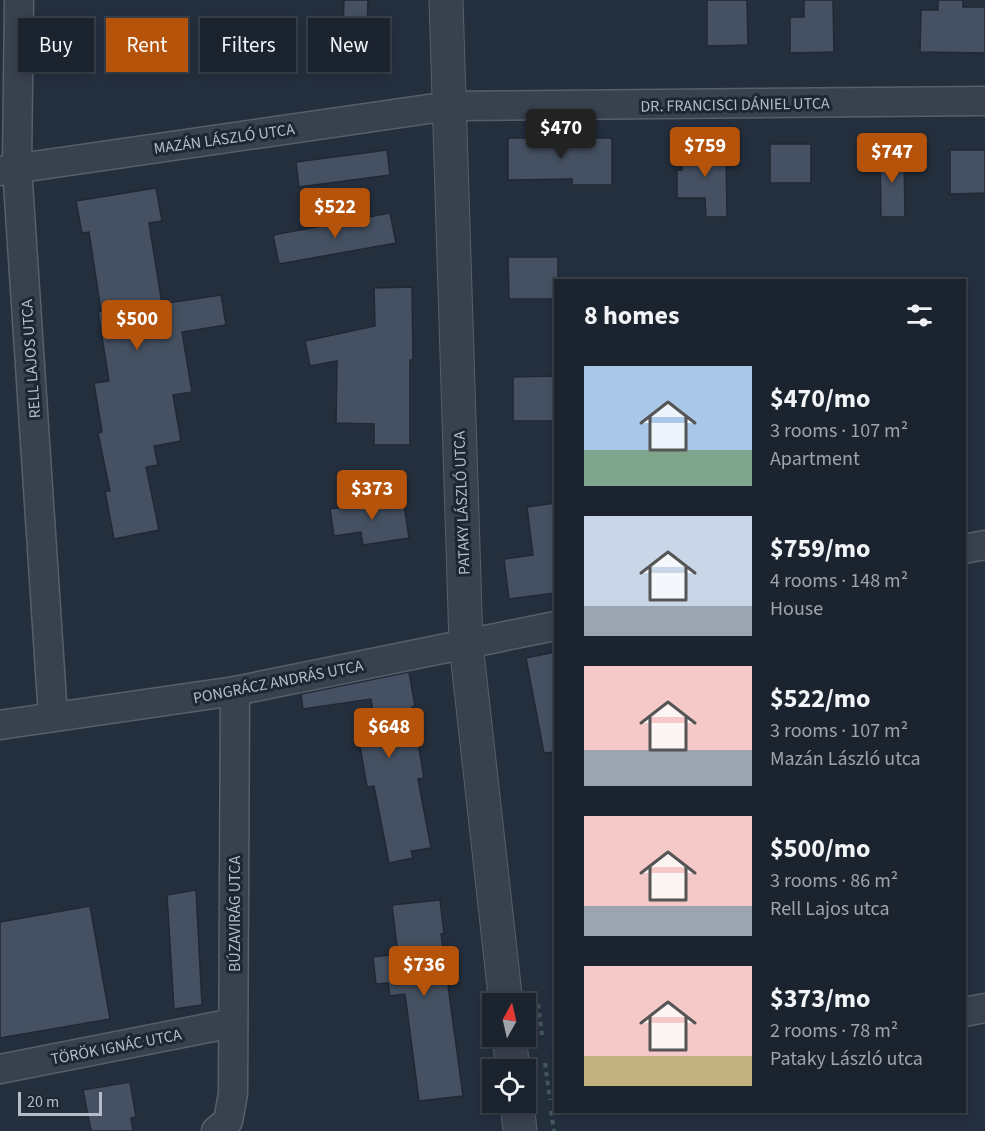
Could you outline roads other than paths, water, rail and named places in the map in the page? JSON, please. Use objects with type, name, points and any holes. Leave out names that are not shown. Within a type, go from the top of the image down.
[{"type":"street","name":"RELL LAJOS UTCA","points":[[19,0],[8,169],[53,717]]},
{"type":"street","name":"PATAKY LÁSZLÓ UTCA","points":[[446,0],[466,644],[505,993]]},
{"type":"street","name":"DR. FRANCISCI DÁNIEL UTCA","points":[[449,106],[985,101]]},
{"type":"street","name":"MAZÁN LÁSZLÓ UTCA","points":[[8,169],[449,106]]},
{"type":"street","points":[[966,549],[985,545]]},
{"type":"street","name":"PONGRÁCZ ANDRÁS UTCA","points":[[0,725],[235,691],[554,626]]},
{"type":"street","name":"BÚZAVIRÁG UTCA","points":[[216,1131],[228,1121],[233,1094],[235,691]]},
{"type":"street","points":[[966,1012],[985,1008]]},
{"type":"street","name":"TÖRÖK IGNÁC UTCA","points":[[0,1069],[233,1023]]},
{"type":"street","points":[[518,1113],[520,1131]]}]
